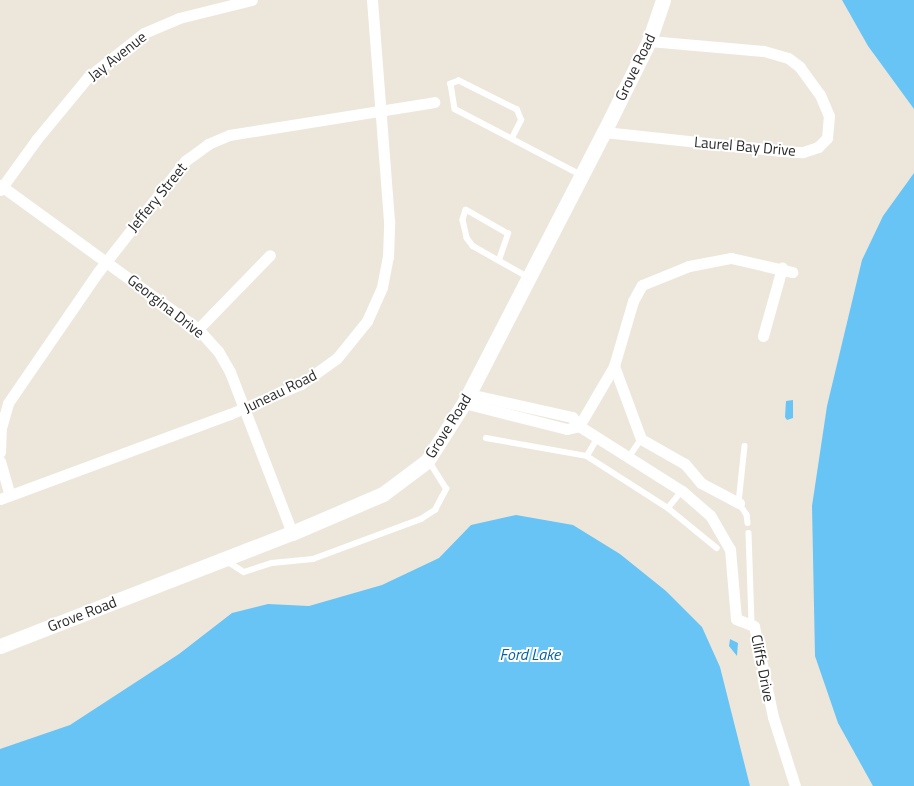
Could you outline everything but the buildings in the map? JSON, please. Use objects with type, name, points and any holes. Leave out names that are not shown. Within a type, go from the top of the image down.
[{"type":"main road","name":"Grove Road","points":[[0,646],[223,558],[292,533],[383,494],[408,478],[428,460],[466,399],[604,132],[649,41],[664,0]]},
{"type":"street","name":"Jay Avenue","points":[[1,187],[36,140],[88,77],[144,33],[179,18],[252,0]]},
{"type":"street","name":"Juneau Road","points":[[5,497],[244,409],[301,384],[337,358],[367,321],[382,287],[388,257],[389,221],[372,0]]},
{"type":"street","name":"Laurel Bay Drive","points":[[604,132],[788,151],[811,149],[828,138],[829,116],[820,95],[800,67],[788,58],[763,51],[649,41]]},
{"type":"street","name":"Jeffery Street","points":[[0,452],[1,428],[8,403],[107,261],[164,184],[185,162],[208,144],[229,135],[380,109],[434,102]]},
{"type":"street","name":"Georgina Drive","points":[[1,187],[107,261],[198,329],[218,350],[244,409],[292,533]]},
{"type":"street","points":[[198,329],[270,255]]},
{"type":"street","points":[[579,426],[614,366],[633,301],[642,285],[689,266],[731,258],[787,270],[764,336]]},
{"type":"street","points":[[614,366],[641,439],[685,464],[701,483],[739,503]]},
{"type":"street","name":"Cliffs Drive","points":[[466,399],[567,429],[579,426],[682,491],[710,515],[724,534],[731,555],[735,616],[737,620],[752,622],[773,717],[795,786]]},
{"type":"street","points":[[0,461],[5,497]]},
{"type":"lane","points":[[512,138],[521,120],[518,110],[459,81],[451,84],[455,109],[582,174]]},
{"type":"lane","points":[[499,260],[508,234],[466,210],[463,220],[467,238],[473,246],[528,277]]},
{"type":"lane","points":[[587,456],[598,437]]},
{"type":"lane","points":[[486,438],[587,456],[668,508],[717,548]]},
{"type":"lane","points":[[629,457],[641,439]]},
{"type":"lane","points":[[745,446],[739,503],[747,515],[748,523]]},
{"type":"lane","points":[[223,558],[244,572],[272,563],[312,559],[421,519],[435,510],[446,489],[428,460]]},
{"type":"lane","points":[[668,508],[682,491]]},
{"type":"lane","points":[[749,533],[752,622]]},
{"type":"water","points":[[842,0],[914,0],[914,109],[868,46]]},
{"type":"water","points":[[914,173],[914,786],[873,786],[838,723],[815,656],[812,506],[827,406],[862,260],[883,216]]},
{"type":"water","points":[[793,400],[793,418],[787,420],[785,417],[786,401]]},
{"type":"water","name":"Ford Lake","points":[[516,515],[573,525],[620,554],[666,591],[702,627],[720,667],[750,786],[0,786],[0,749],[70,725],[179,654],[232,613],[268,604],[309,606],[382,585],[439,558],[471,525]]},
{"type":"water","points":[[730,639],[738,643],[737,656],[729,646]]}]
